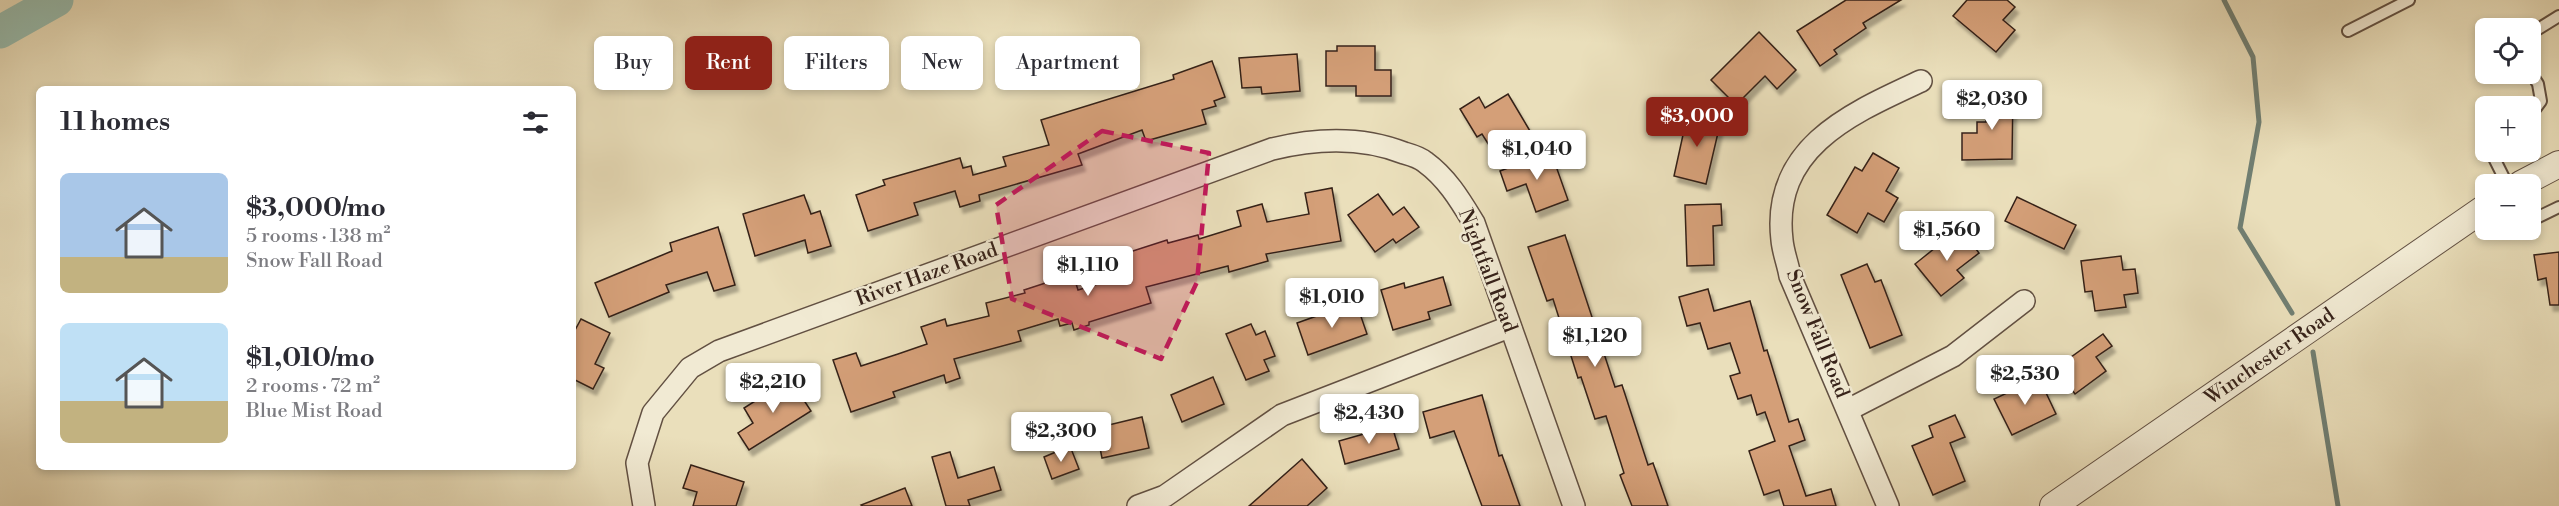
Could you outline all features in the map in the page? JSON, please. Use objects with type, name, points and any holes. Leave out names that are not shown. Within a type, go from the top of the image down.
[{"type":"street","name":"Snow Fall Road","points":[[1888,506],[1790,276],[1782,240],[1782,216],[1788,186],[1801,159],[1825,132],[1860,110],[1921,81]]},
{"type":"street","name":"Nightfall Road","points":[[1272,149],[1297,143],[1334,139],[1385,146],[1424,160],[1452,186],[1474,223],[1574,506]]},
{"type":"street","name":"River Haze Road","points":[[644,506],[637,463],[653,413],[690,368],[719,351],[1272,149]]},
{"type":"street","points":[[2540,174],[2559,164]]},
{"type":"street","name":"Winchester Road","points":[[2053,506],[2475,215]]},
{"type":"street","points":[[1848,410],[1953,356],[2024,301]]},
{"type":"street","points":[[1138,506],[1166,496],[1282,415],[1509,327]]},
{"type":"lane","points":[[2348,32],[2409,0]]},
{"type":"lane","points":[[2541,27],[2559,16]]},
{"type":"lane","points":[[2541,216],[2559,207]]},
{"type":"highlighted area","points":[[1102,131],[1209,153],[1197,282],[1161,359],[1012,299],[996,205]]},
{"type":"building","points":[[1846,0],[1901,0],[1863,23],[1866,28],[1834,50],[1837,54],[1820,66],[1797,31]]},
{"type":"building","points":[[1967,0],[2007,0],[2015,7],[2003,20],[2015,30],[1996,52],[1953,16]]},
{"type":"building","points":[[1759,32],[1796,70],[1777,89],[1765,76],[1736,105],[1711,80]]},
{"type":"building","points":[[1337,46],[1375,46],[1375,70],[1391,70],[1391,96],[1356,96],[1356,86],[1326,86],[1326,51],[1337,51]]},
{"type":"building","points":[[1297,54],[1300,91],[1262,94],[1261,87],[1242,88],[1239,58]]},
{"type":"building","points":[[1212,61],[1225,97],[1214,101],[1216,106],[1202,110],[1206,124],[1146,141],[1142,130],[1078,154],[1082,165],[979,195],[980,201],[960,207],[955,191],[914,203],[918,215],[868,231],[856,195],[885,185],[883,180],[960,158],[963,168],[971,166],[973,175],[1006,166],[1003,157],[1049,145],[1041,120],[1174,79],[1173,75]]},
{"type":"building","points":[[1986,92],[2013,92],[2012,159],[1962,160],[1962,133],[1977,133],[1977,122],[1986,122]]},
{"type":"building","points":[[1508,94],[1530,131],[1494,153],[1482,134],[1477,137],[1460,109],[1479,97],[1485,108]]},
{"type":"building","points":[[1688,112],[1721,120],[1706,184],[1674,176]]},
{"type":"building","points":[[1551,152],[1568,200],[1536,212],[1526,184],[1507,191],[1500,171]]},
{"type":"building","points":[[1873,153],[1899,168],[1886,191],[1898,198],[1884,222],[1868,213],[1857,233],[1827,215],[1855,167],[1862,171]]},
{"type":"building","points":[[1332,188],[1341,241],[1266,254],[1268,261],[1229,272],[1228,266],[1146,287],[1151,303],[1089,322],[1089,325],[1074,330],[1072,323],[1060,326],[1058,319],[1018,331],[1021,341],[954,359],[960,378],[946,383],[944,375],[893,392],[895,397],[851,412],[833,360],[856,353],[861,366],[927,344],[921,327],[945,319],[947,326],[989,316],[986,303],[1025,293],[1024,290],[1073,274],[1078,290],[1114,279],[1108,259],[1167,240],[1168,243],[1198,235],[1199,239],[1241,226],[1237,211],[1262,204],[1267,222],[1309,214],[1305,193]]},
{"type":"building","points":[[1378,194],[1393,215],[1404,207],[1419,227],[1396,243],[1393,239],[1375,252],[1348,215]]},
{"type":"building","points":[[804,195],[811,214],[820,211],[831,246],[808,253],[805,240],[755,256],[743,214]]},
{"type":"building","points":[[2017,197],[2076,225],[2064,249],[2005,221]]},
{"type":"building","points":[[1721,204],[1722,225],[1713,226],[1714,265],[1687,266],[1685,205]]},
{"type":"building","points":[[718,227],[735,285],[714,291],[707,272],[666,285],[669,292],[609,317],[595,283],[672,251],[670,243]]},
{"type":"building","points":[[1960,228],[1979,253],[1957,270],[1964,278],[1941,296],[1915,264]]},
{"type":"building","points":[[1565,235],[1615,387],[1622,385],[1648,465],[1653,463],[1668,506],[1632,506],[1620,475],[1624,473],[1606,416],[1595,419],[1581,377],[1578,378],[1553,299],[1547,301],[1528,247]]},
{"type":"building","points":[[2559,252],[2559,305],[2550,305],[2546,278],[2538,280],[2534,255]]},
{"type":"building","points":[[2121,256],[2123,270],[2135,269],[2138,293],[2124,295],[2126,307],[2095,311],[2092,291],[2085,292],[2081,261]]},
{"type":"building","points":[[1867,264],[1875,282],[1881,280],[1902,335],[1870,348],[1841,275]]},
{"type":"building","points":[[1443,277],[1451,305],[1428,312],[1430,319],[1393,330],[1381,290],[1404,283],[1405,288]]},
{"type":"building","points":[[1708,289],[1714,311],[1750,301],[1764,351],[1767,350],[1789,422],[1798,419],[1805,440],[1789,446],[1806,496],[1831,489],[1836,506],[1784,506],[1779,490],[1764,495],[1749,451],[1775,441],[1765,412],[1757,415],[1751,395],[1738,399],[1730,376],[1740,373],[1730,343],[1708,349],[1700,323],[1687,326],[1679,297]]},
{"type":"building","points":[[1356,302],[1367,334],[1308,355],[1297,323]]},
{"type":"building","points":[[581,319],[610,333],[595,364],[604,368],[593,389],[576,380],[576,328]]},
{"type":"building","points":[[1251,324],[1256,335],[1265,331],[1275,356],[1264,360],[1269,371],[1246,380],[1226,334]]},
{"type":"building","points":[[2103,334],[2112,346],[2096,357],[2106,371],[2075,394],[2056,368]]},
{"type":"building","points":[[1213,377],[1224,404],[1182,422],[1171,395]]},
{"type":"building","points":[[2039,378],[2056,414],[2012,435],[1994,399]]},
{"type":"building","points":[[790,379],[811,411],[749,450],[738,433],[753,423],[744,408]]},
{"type":"building","points":[[1482,395],[1499,456],[1502,455],[1520,506],[1482,506],[1454,431],[1430,438],[1423,412]]},
{"type":"building","points":[[1955,415],[1965,437],[1950,443],[1965,481],[1933,495],[1912,446],[1933,437],[1929,426]]},
{"type":"building","points":[[1142,417],[1149,448],[1102,458],[1096,428]]},
{"type":"building","points":[[1392,426],[1399,449],[1345,464],[1339,441]]},
{"type":"building","points":[[1070,446],[1079,469],[1052,479],[1044,457]]},
{"type":"building","points":[[950,452],[958,478],[994,467],[1001,490],[968,500],[970,506],[946,506],[932,457]]},
{"type":"building","points":[[1302,459],[1327,488],[1307,506],[1249,506]]},
{"type":"building","points":[[691,465],[744,482],[736,506],[693,506],[697,492],[683,488]]},
{"type":"building","points":[[905,488],[912,506],[861,505]]},
{"type":"waterway","points":[[0,32],[57,0]]},
{"type":"waterway","points":[[2224,0],[2253,57],[2259,122],[2240,228],[2292,313]]},
{"type":"waterway","points":[[2313,352],[2338,506]]}]
